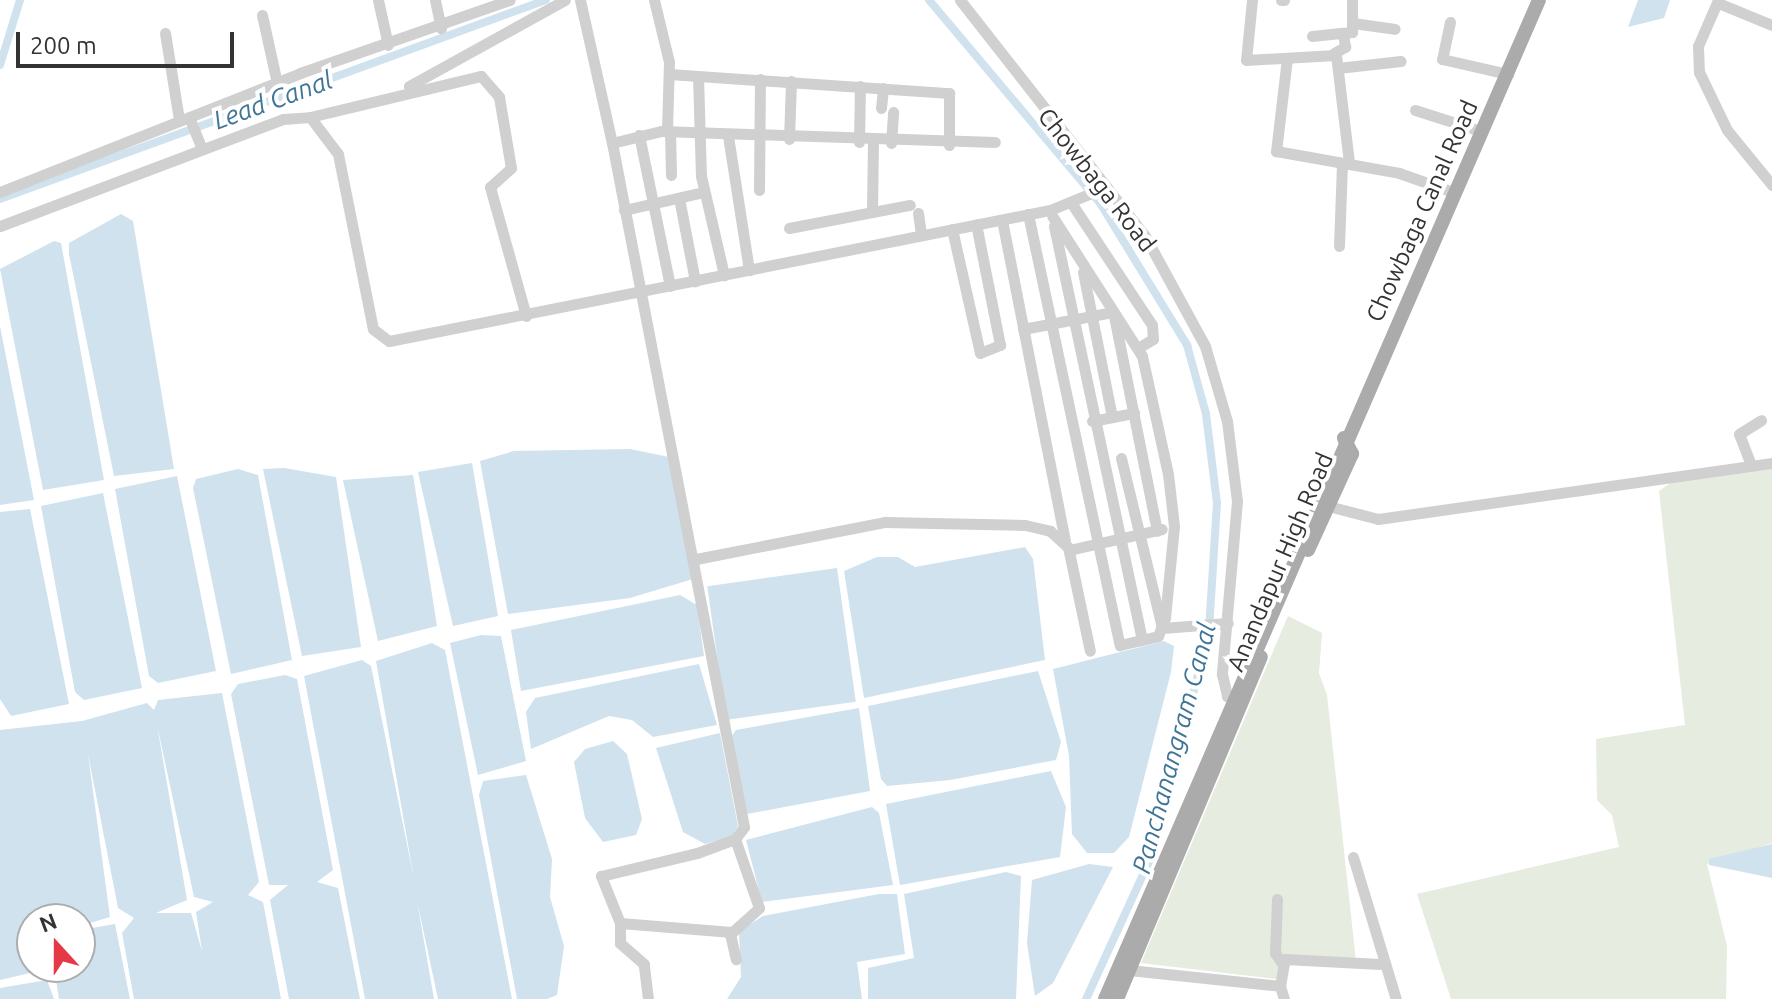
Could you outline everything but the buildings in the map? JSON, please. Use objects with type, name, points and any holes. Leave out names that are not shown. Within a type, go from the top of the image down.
[{"type":"main road","name":"Chowbaga Canal Road","points":[[1344,438],[1539,0]]},
{"type":"main road","name":"Anandapur High Road","points":[[1105,999],[1323,505],[1352,454],[1344,438]]},
{"type":"main road","name":"Anandapur High Road","points":[[1117,999],[1237,704]]},
{"type":"street","points":[[378,0],[388,45]]},
{"type":"street","points":[[435,0],[441,28]]},
{"type":"street","points":[[0,192],[184,118],[441,28],[482,6],[510,0]]},
{"type":"street","points":[[398,92],[565,0]]},
{"type":"street","points":[[580,0],[696,559],[743,820],[735,839],[759,908],[732,932],[620,923]]},
{"type":"street","points":[[654,0],[669,74],[671,175]]},
{"type":"street","name":"Chowbaga Road","points":[[960,0],[1174,285],[1220,391],[1237,501],[1222,674],[1237,704]]},
{"type":"street","points":[[1252,0],[1246,60],[1334,53],[1345,47],[1343,33]]},
{"type":"street","points":[[1312,36],[1352,32],[1352,0]]},
{"type":"street","points":[[1772,25],[1718,2],[1698,46],[1699,72],[1727,130],[1772,185]]},
{"type":"street","points":[[262,15],[277,83]]},
{"type":"street","points":[[1450,22],[1442,59],[1508,74]]},
{"type":"street","points":[[1353,23],[1395,29]]},
{"type":"street","points":[[165,33],[184,118],[202,150]]},
{"type":"street","points":[[1334,53],[1344,98],[1345,163],[1339,246]]},
{"type":"street","points":[[1287,58],[1276,151],[1345,163],[1453,192]]},
{"type":"street","points":[[1338,68],[1401,61]]},
{"type":"street","points":[[669,74],[949,93],[949,145]]},
{"type":"street","points":[[0,226],[283,119],[310,117],[398,92],[476,76],[497,92],[511,168],[490,187],[526,316]]},
{"type":"street","points":[[698,76],[703,192],[724,275]]},
{"type":"street","points":[[759,190],[760,79]]},
{"type":"street","points":[[789,139],[791,81]]},
{"type":"street","points":[[859,142],[860,86]]},
{"type":"street","points":[[883,88],[891,143]]},
{"type":"street","points":[[1415,110],[1481,131]]},
{"type":"street","points":[[310,117],[338,154],[380,338],[526,316],[976,224],[1051,213],[1102,188]]},
{"type":"street","points":[[612,143],[668,131],[859,142],[949,145],[995,142]]},
{"type":"street","points":[[639,135],[670,286]]},
{"type":"street","points":[[728,136],[749,270]]},
{"type":"street","points":[[872,212],[873,142]]},
{"type":"street","points":[[624,210],[703,192]]},
{"type":"street","points":[[679,198],[695,281]]},
{"type":"street","points":[[1075,203],[1152,325],[1153,339],[1138,348]]},
{"type":"street","points":[[789,228],[872,212],[914,209],[921,235]]},
{"type":"street","points":[[1051,213],[1138,348],[1174,526],[1162,628]]},
{"type":"street","points":[[1051,213],[1117,540],[1142,640]]},
{"type":"street","points":[[1028,214],[1120,645],[1142,640],[1162,628],[1228,623]]},
{"type":"street","points":[[1002,220],[1090,651]]},
{"type":"street","points":[[952,229],[980,353],[1000,345],[976,224]]},
{"type":"street","points":[[1082,264],[1112,417]]},
{"type":"street","points":[[1023,329],[1112,310]]},
{"type":"street","points":[[1112,310],[1157,531]]},
{"type":"street","points":[[1092,421],[1134,413]]},
{"type":"street","points":[[1751,465],[1739,434],[1761,420]]},
{"type":"street","points":[[1121,458],[1137,536],[1162,628]]},
{"type":"street","points":[[1323,505],[1378,519],[1772,463]]},
{"type":"street","points":[[696,559],[885,522],[992,520],[1050,531],[1067,546],[1097,544],[1174,526]]},
{"type":"street","points":[[640,999],[648,999],[644,964],[620,943],[620,923],[601,876],[735,839]]},
{"type":"street","points":[[1353,857],[1380,964]]},
{"type":"street","points":[[1277,899],[1275,953],[1282,963],[1280,986],[1284,999]]},
{"type":"street","points":[[732,932],[736,959]]},
{"type":"street","points":[[1282,963],[1380,964],[1390,967],[1396,999]]},
{"type":"street","points":[[1129,970],[1280,986]]},
{"type":"shaded area","points":[[1772,462],[1772,843],[1707,864],[1727,946],[1726,999],[1451,999],[1417,894],[1619,847],[1612,815],[1597,800],[1596,739],[1685,725],[1659,491],[1676,479]]},
{"type":"shaded area","points":[[1288,616],[1322,633],[1319,673],[1327,695],[1356,961],[1287,959],[1284,980],[1141,963]]},
{"type":"water","points":[[1638,0],[1670,0],[1664,18],[1628,27]]},
{"type":"water","points":[[121,214],[133,221],[174,469],[114,476],[69,243]]},
{"type":"water","points":[[54,241],[61,243],[104,480],[43,490],[0,269]]},
{"type":"water","points":[[0,326],[34,500],[0,505]]},
{"type":"water","points":[[630,449],[669,457],[693,579],[630,598],[508,614],[480,461],[514,451]]},
{"type":"water","points":[[472,463],[498,616],[453,626],[418,472]]},
{"type":"water","points":[[284,468],[336,477],[361,647],[302,656],[263,469]]},
{"type":"water","points":[[238,469],[258,475],[292,660],[231,674],[193,488],[196,479]]},
{"type":"water","points":[[413,475],[437,626],[378,641],[343,480]]},
{"type":"water","points":[[177,476],[216,671],[158,683],[149,676],[115,489]]},
{"type":"water","points":[[103,493],[142,688],[84,700],[75,692],[41,506]]},
{"type":"water","points":[[30,509],[69,704],[11,716],[0,699],[0,512]]},
{"type":"water","points":[[1025,547],[1033,559],[1045,660],[864,698],[844,571],[877,557],[898,557],[915,567]]},
{"type":"water","points":[[837,568],[856,702],[726,720],[707,586]]},
{"type":"water","points":[[680,595],[697,605],[704,656],[521,691],[511,630]]},
{"type":"water","points":[[481,635],[501,636],[526,761],[478,775],[450,643]]},
{"type":"water","points":[[1164,641],[1174,646],[1171,672],[1129,837],[1114,853],[1087,853],[1072,834],[1069,756],[1053,669]]},
{"type":"water","points":[[432,643],[445,650],[512,999],[438,999],[417,901],[434,999],[365,999],[304,676],[362,660],[371,666],[414,879],[376,661]]},
{"type":"water","points":[[699,664],[717,725],[653,737],[632,720],[609,716],[531,749],[526,712],[535,698]]},
{"type":"water","points":[[1038,671],[1061,742],[1056,760],[950,780],[887,786],[881,779],[868,706]]},
{"type":"water","points":[[285,675],[297,679],[333,870],[317,882],[338,888],[360,999],[289,999],[270,900],[288,885],[269,885],[231,694],[238,684]]},
{"type":"water","points":[[222,693],[259,882],[248,895],[263,902],[281,999],[134,999],[122,933],[134,918],[118,908],[88,754],[110,917],[96,921],[96,903],[16,903],[16,976],[0,980],[0,730],[82,721],[147,703],[154,710],[158,700]],"holes":[[[157,725],[194,897],[213,902],[196,912],[202,951],[191,913],[156,913],[187,900]]]},
{"type":"water","points":[[859,708],[870,791],[747,814],[731,737],[736,730]]},
{"type":"water","points":[[720,733],[738,826],[732,836],[705,844],[683,832],[656,748]]},
{"type":"water","points":[[613,741],[627,754],[642,819],[636,835],[603,842],[585,818],[574,762],[585,749]]},
{"type":"water","points":[[1051,771],[1066,807],[1060,857],[900,885],[886,804]]},
{"type":"water","points":[[526,775],[552,859],[550,897],[564,946],[557,995],[547,999],[517,999],[479,795],[483,781]]},
{"type":"water","points":[[872,807],[879,813],[893,885],[762,902],[746,840]]},
{"type":"water","points":[[1772,844],[1772,878],[1709,865],[1709,859]]},
{"type":"water","points":[[1089,864],[1113,867],[1053,983],[1035,996],[1027,943],[1032,880]]},
{"type":"water","points":[[1006,872],[1021,876],[1016,999],[868,999],[868,968],[914,958],[904,894]]},
{"type":"water","points":[[879,894],[897,894],[905,954],[857,962],[862,999],[727,999],[741,977],[739,931],[763,916]]},
{"type":"water","points":[[115,924],[130,999],[59,999],[56,983],[96,983],[96,927]]},
{"type":"water","points":[[48,983],[54,999],[0,999],[0,988]]},
{"type":"waterway","points":[[0,65],[20,0]]},
{"type":"waterway","name":"Lead Canal","points":[[0,199],[546,0]]},
{"type":"waterway","name":"Panchanangram Canal","points":[[929,0],[1100,203],[1187,345],[1206,414],[1217,503],[1209,631],[1152,855],[1086,999]]}]
